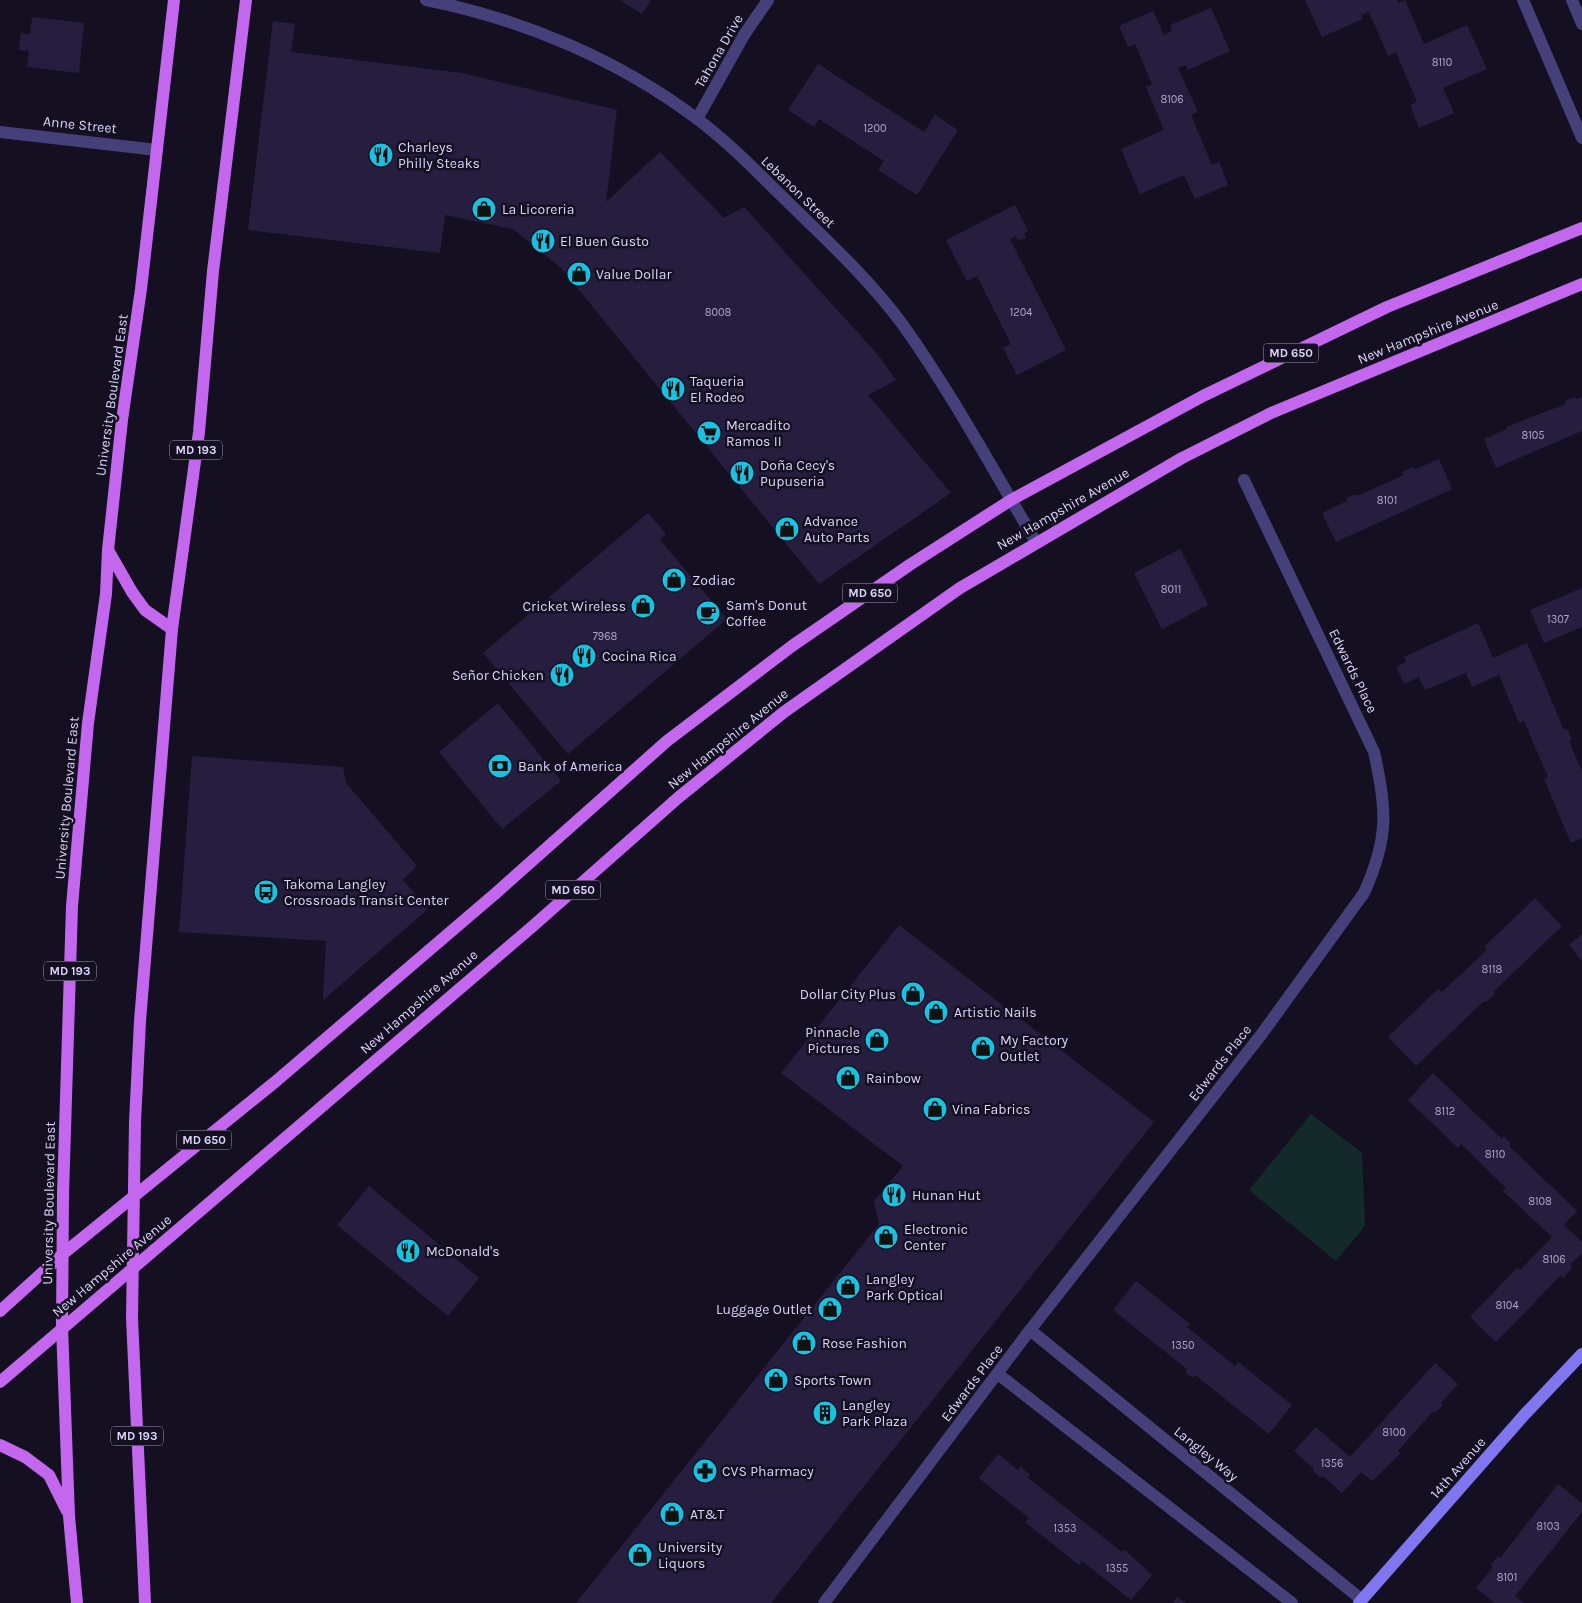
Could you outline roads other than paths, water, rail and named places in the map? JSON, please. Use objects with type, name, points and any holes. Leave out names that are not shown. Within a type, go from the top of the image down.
[{"type":"main road","name":"University Boulevard East","points":[[77,1603],[69,1516],[62,1327],[63,1194],[72,906],[88,723],[106,594],[108,550],[122,420],[141,289],[174,0]]},
{"type":"main road","name":"MD 193","points":[[145,1603],[132,1318],[140,1021],[172,629],[199,432],[213,271],[246,0]]},
{"type":"main road","name":"MD 650","points":[[0,1311],[64,1253],[275,1082],[482,905],[667,741],[806,637],[911,564],[1011,500],[1203,396],[1387,307],[1582,228]]},
{"type":"main road","name":"New Hampshire Avenue","points":[[0,1382],[701,779],[784,712],[960,588],[1182,458],[1271,413],[1582,284]]},
{"type":"main road","points":[[108,550],[132,592],[145,610],[172,629]]},
{"type":"main road","points":[[0,1445],[25,1457],[49,1475],[69,1516]]},
{"type":"street","name":"Lebanon Street","points":[[426,0],[499,18],[544,35],[646,84],[697,119],[762,177],[877,292],[928,362],[1036,542]]},
{"type":"street","name":"Tahona Drive","points":[[697,119],[744,35],[768,0]]},
{"type":"street","points":[[1523,0],[1582,138]]},
{"type":"street","points":[[1572,0],[1582,24]]},
{"type":"street","name":"Anne Street","points":[[0,132],[157,150]]},
{"type":"street","name":"Edwards Place","points":[[824,1603],[1030,1330],[1262,1035],[1364,893],[1380,852],[1384,834],[1383,795],[1374,752],[1244,480]]},
{"type":"street","name":"Langley Way","points":[[1030,1330],[1361,1601]]},
{"type":"street","name":"14th Avenue","points":[[1361,1601],[1526,1413],[1582,1354]]},
{"type":"street","points":[[998,1374],[1292,1603]]},
{"type":"place","name":"Charleys Philly Steaks","points":[[381,155]]},
{"type":"place","name":"La Licoreria","points":[[484,209]]},
{"type":"place","name":"El Buen Gusto","points":[[543,241]]},
{"type":"place","name":"Value Dollar","points":[[579,274]]},
{"type":"place","name":"Taqueria El Rodeo","points":[[673,389]]},
{"type":"place","name":"Mercadito Ramos II","points":[[709,433]]},
{"type":"place","name":"Doña Cecy's Pupuseria","points":[[742,473]]},
{"type":"place","name":"Advance Auto Parts","points":[[787,529]]},
{"type":"place","name":"Zodiac","points":[[674,580]]},
{"type":"place","name":"Cricket Wireless","points":[[643,606]]},
{"type":"place","name":"Sam's Donut Coffee","points":[[708,613]]},
{"type":"place","name":"Cocina Rica","points":[[584,656]]},
{"type":"place","name":"Señor Chicken","points":[[562,675]]},
{"type":"place","name":"Bank of America","points":[[500,766]]},
{"type":"place","name":"Takoma Langley Crossroads Transit Center","points":[[266,892]]},
{"type":"place","name":"Dollar City Plus","points":[[913,994]]},
{"type":"place","name":"Artistic Nails","points":[[936,1012]]},
{"type":"place","name":"Pinnacle Pictures","points":[[877,1040]]},
{"type":"place","name":"My Factory Outlet","points":[[983,1048]]},
{"type":"place","name":"Rainbow","points":[[848,1078]]},
{"type":"place","name":"Vina Fabrics","points":[[935,1109]]},
{"type":"place","name":"Hunan Hut","points":[[894,1195]]},
{"type":"place","name":"Electronic Center","points":[[886,1237]]},
{"type":"place","name":"McDonald's","points":[[408,1251]]},
{"type":"place","name":"Langley Park Optical","points":[[848,1287]]},
{"type":"place","name":"Luggage Outlet","points":[[830,1309]]},
{"type":"place","name":"Rose Fashion","points":[[804,1343]]},
{"type":"place","name":"Sports Town","points":[[776,1380]]},
{"type":"place","name":"Langley Park Plaza","points":[[825,1413]]},
{"type":"place","name":"CVS Pharmacy","points":[[705,1471]]},
{"type":"place","name":"AT&T","points":[[672,1514]]},
{"type":"place","name":"University Liquors","points":[[640,1555]]}]
